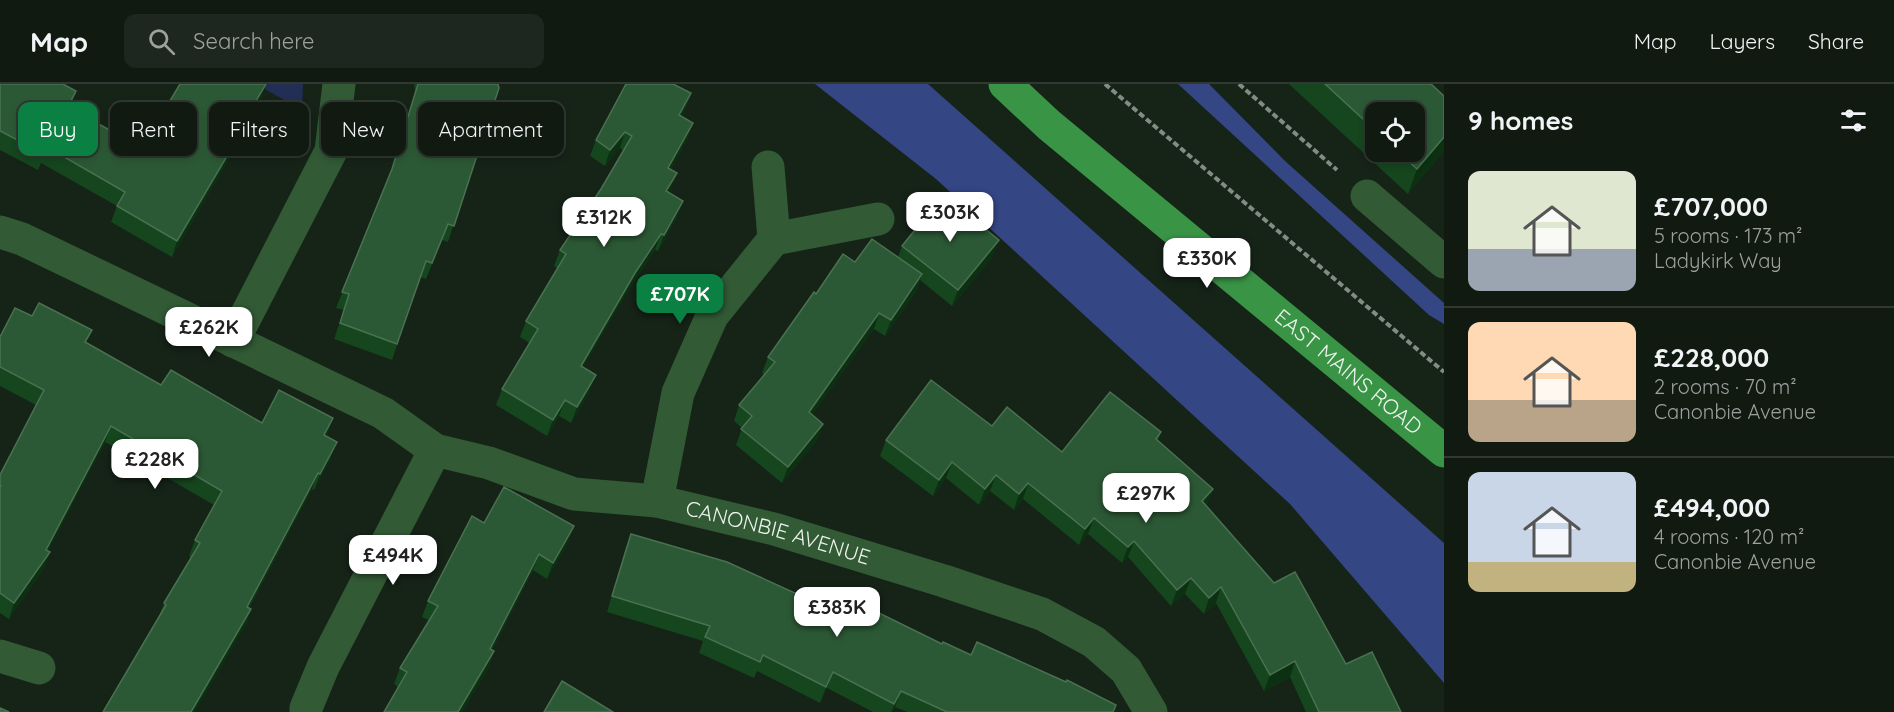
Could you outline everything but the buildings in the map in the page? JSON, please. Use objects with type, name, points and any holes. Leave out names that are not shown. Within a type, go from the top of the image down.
[{"type":"main road","name":"EAST MAINS ROAD","points":[[1005,84],[1058,132],[1444,451]]},
{"type":"street","points":[[233,341],[331,151],[339,84]]},
{"type":"street","points":[[768,167],[774,239]]},
{"type":"street","points":[[1366,196],[1444,262]]},
{"type":"street","points":[[657,501],[678,393],[712,316],[774,239],[878,219]]},
{"type":"street","name":"CANONBIE AVENUE","points":[[0,232],[22,238],[383,413],[435,450],[489,464],[574,494],[657,501],[774,529],[1042,614],[1094,642],[1126,670],[1151,712]]},
{"type":"street","points":[[306,712],[323,667],[435,450]]},
{"type":"street","points":[[0,656],[39,668]]},
{"type":"path","points":[[1105,84],[1444,372]]},
{"type":"path","points":[[1239,84],[1366,196]]},
{"type":"shaded area","points":[[256,84],[303,84],[302,102],[288,102]]},
{"type":"shaded area","points":[[815,84],[928,84],[1444,543],[1444,683],[1290,504],[936,179]]},
{"type":"shaded area","points":[[1178,84],[1209,84],[1285,161],[1444,303],[1444,324],[1429,315]]}]
